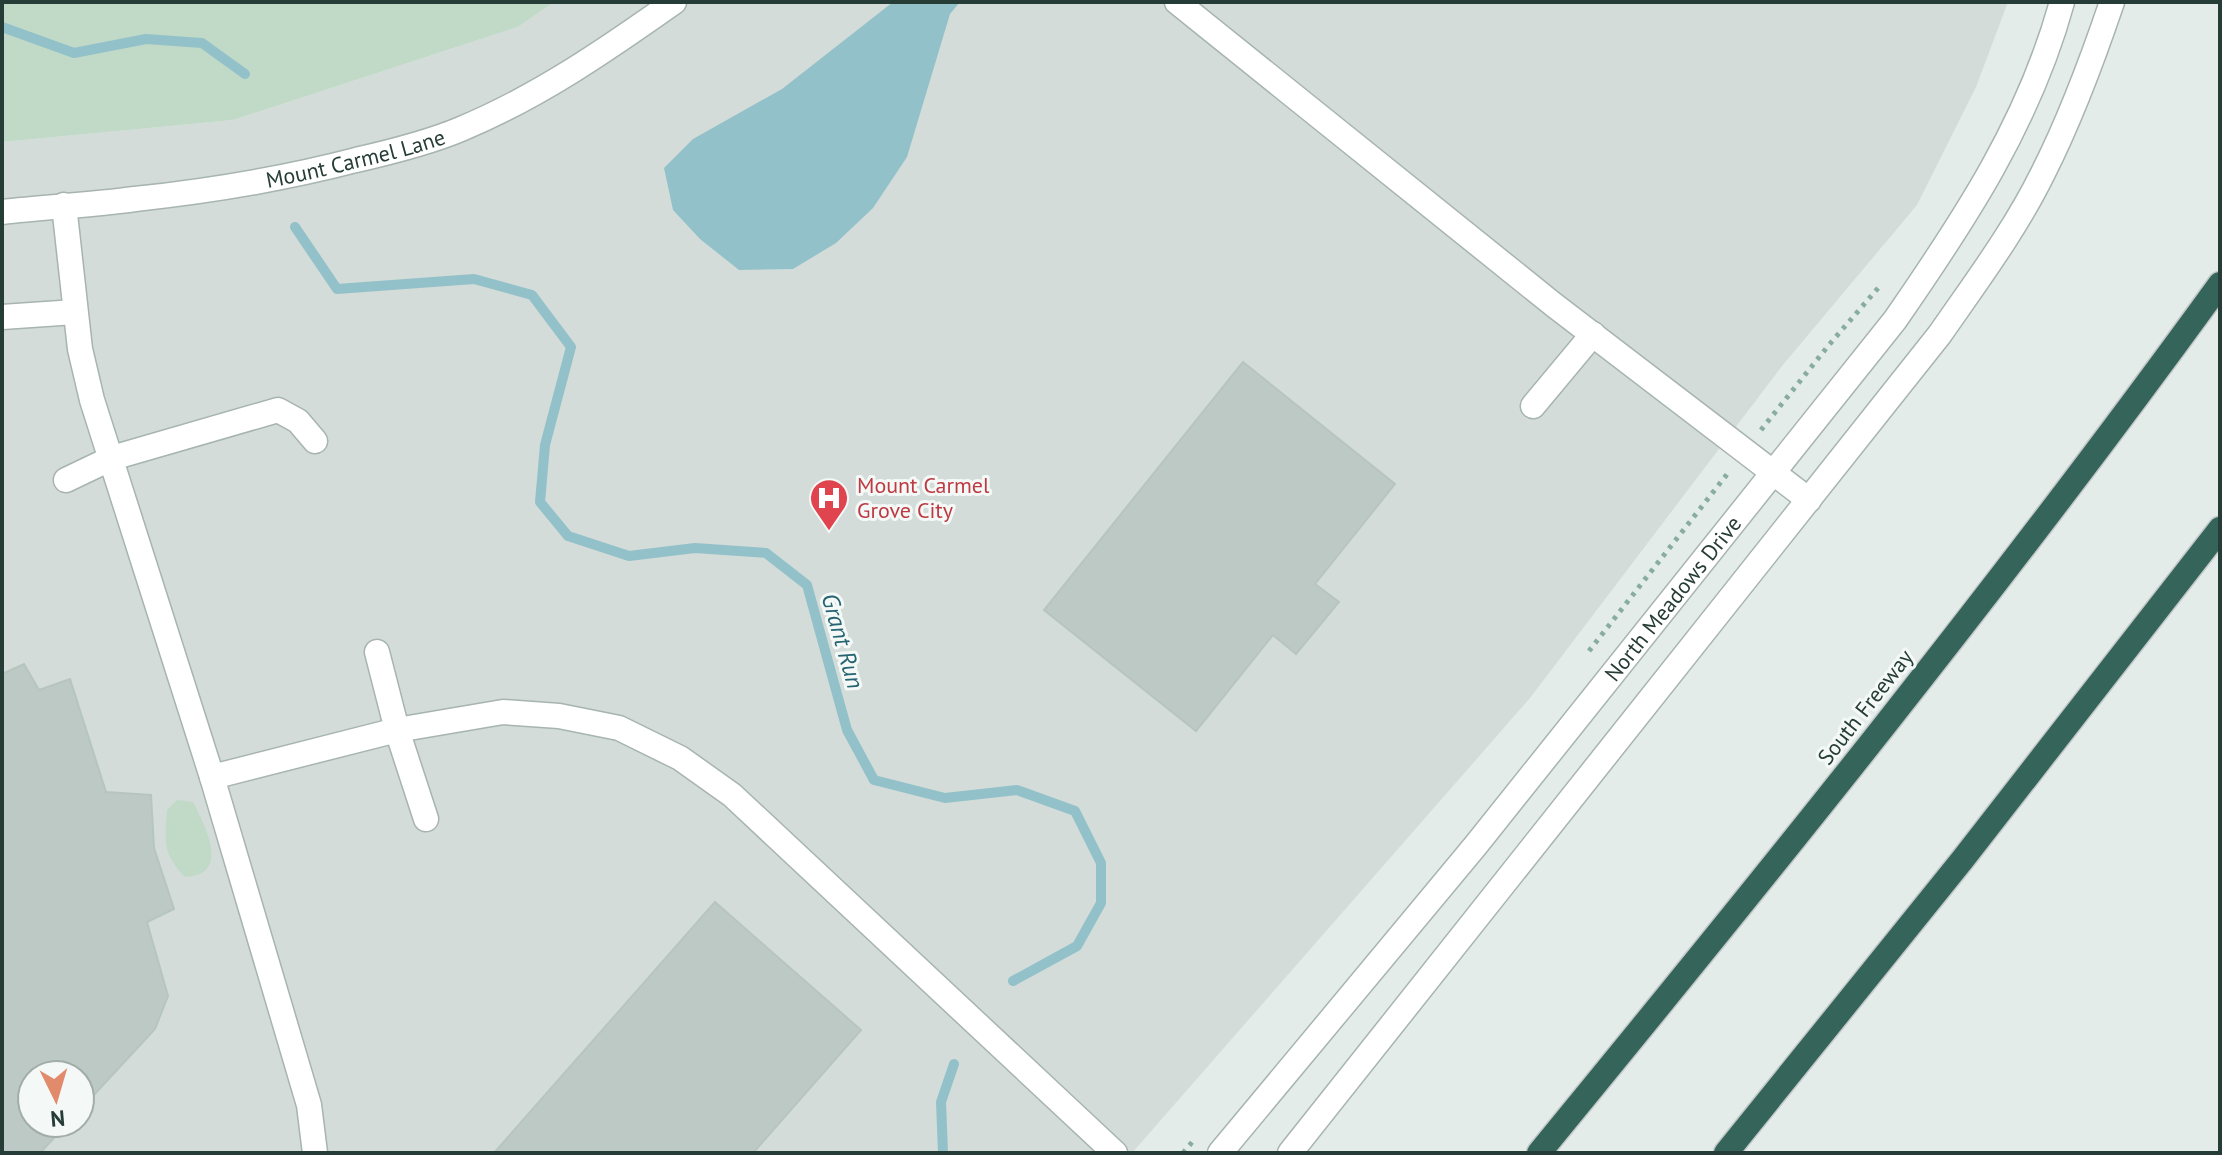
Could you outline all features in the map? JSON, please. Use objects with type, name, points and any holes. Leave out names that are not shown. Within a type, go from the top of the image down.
[{"type":"highway","name":"South Freeway","points":[[1539,1153],[1768,875],[2007,569],[2220,284]]},
{"type":"highway","points":[[1726,1153],[1954,871],[2220,529]]},
{"type":"street","name":"Mount Carmel Lane","points":[[2,212],[132,200],[233,186],[311,172],[392,151],[459,130],[540,91],[674,2]]},
{"type":"street","points":[[1177,2],[1593,334],[1809,500]]},
{"type":"street","name":"North Meadows Drive","points":[[1220,1153],[1476,845],[1895,320],[1956,232],[2009,142],[2049,50],[2062,2]]},
{"type":"street","name":"North Meadows Drive","points":[[1290,1153],[1940,334],[2002,244],[2042,176],[2081,92],[2112,2]]},
{"type":"street","points":[[64,205],[80,349],[92,400],[212,777],[309,1105],[315,1153]]},
{"type":"street","points":[[2,317],[75,312]]},
{"type":"street","points":[[1533,406],[1593,334]]},
{"type":"street","points":[[66,480],[112,458],[278,410],[298,421],[315,441]]},
{"type":"street","points":[[377,652],[397,730],[426,819]]},
{"type":"street","points":[[212,777],[397,730],[503,712],[559,716],[619,728],[680,758],[732,795],[1115,1153]]},
{"type":"path","points":[[1583,660],[1828,346],[1880,285]]},
{"type":"path","points":[[1183,1153],[1203,1129]]},
{"type":"shaded area","name":"Mount Carmel Grove City","points":[[554,2],[2008,2],[1976,87],[1917,205],[1782,366],[1530,698],[1132,1153],[2,1153],[2,142],[233,120],[518,27]]},
{"type":"green space","points":[[2,2],[554,2],[518,27],[233,120],[2,142]]},
{"type":"green space","points":[[177,800],[193,802],[211,848],[208,868],[185,877],[172,861],[166,839],[167,810]]},
{"type":"water","points":[[893,2],[960,2],[950,14],[907,157],[873,208],[836,243],[793,269],[739,270],[700,239],[673,210],[664,168],[693,139],[782,89]]},
{"type":"building","points":[[1243,362],[1395,484],[1315,584],[1339,602],[1296,654],[1273,635],[1196,731],[1044,610]]},
{"type":"building","points":[[24,664],[39,690],[70,679],[106,792],[151,795],[154,848],[174,909],[147,922],[168,996],[155,1029],[96,1093],[96,1059],[16,1059],[16,1139],[53,1139],[40,1153],[2,1153],[2,674]]},
{"type":"building","points":[[715,902],[861,1030],[753,1153],[494,1153]]},
{"type":"waterway","name":"Grant Run","points":[[2,27],[74,53],[146,39],[202,43],[245,74]]},
{"type":"waterway","name":"Grant Run","points":[[295,227],[337,289],[474,279],[532,295],[571,347],[545,445],[540,502],[568,536],[629,556],[695,548],[766,553],[807,585],[847,730],[874,780],[945,798],[1017,790],[1075,811],[1101,863],[1101,903],[1077,946],[1013,981]]},
{"type":"waterway","name":"Grant Run","points":[[943,1153],[941,1102],[954,1064]]},
{"type":"place","name":"Mount Carmel Grove City","points":[[829,532]]}]
